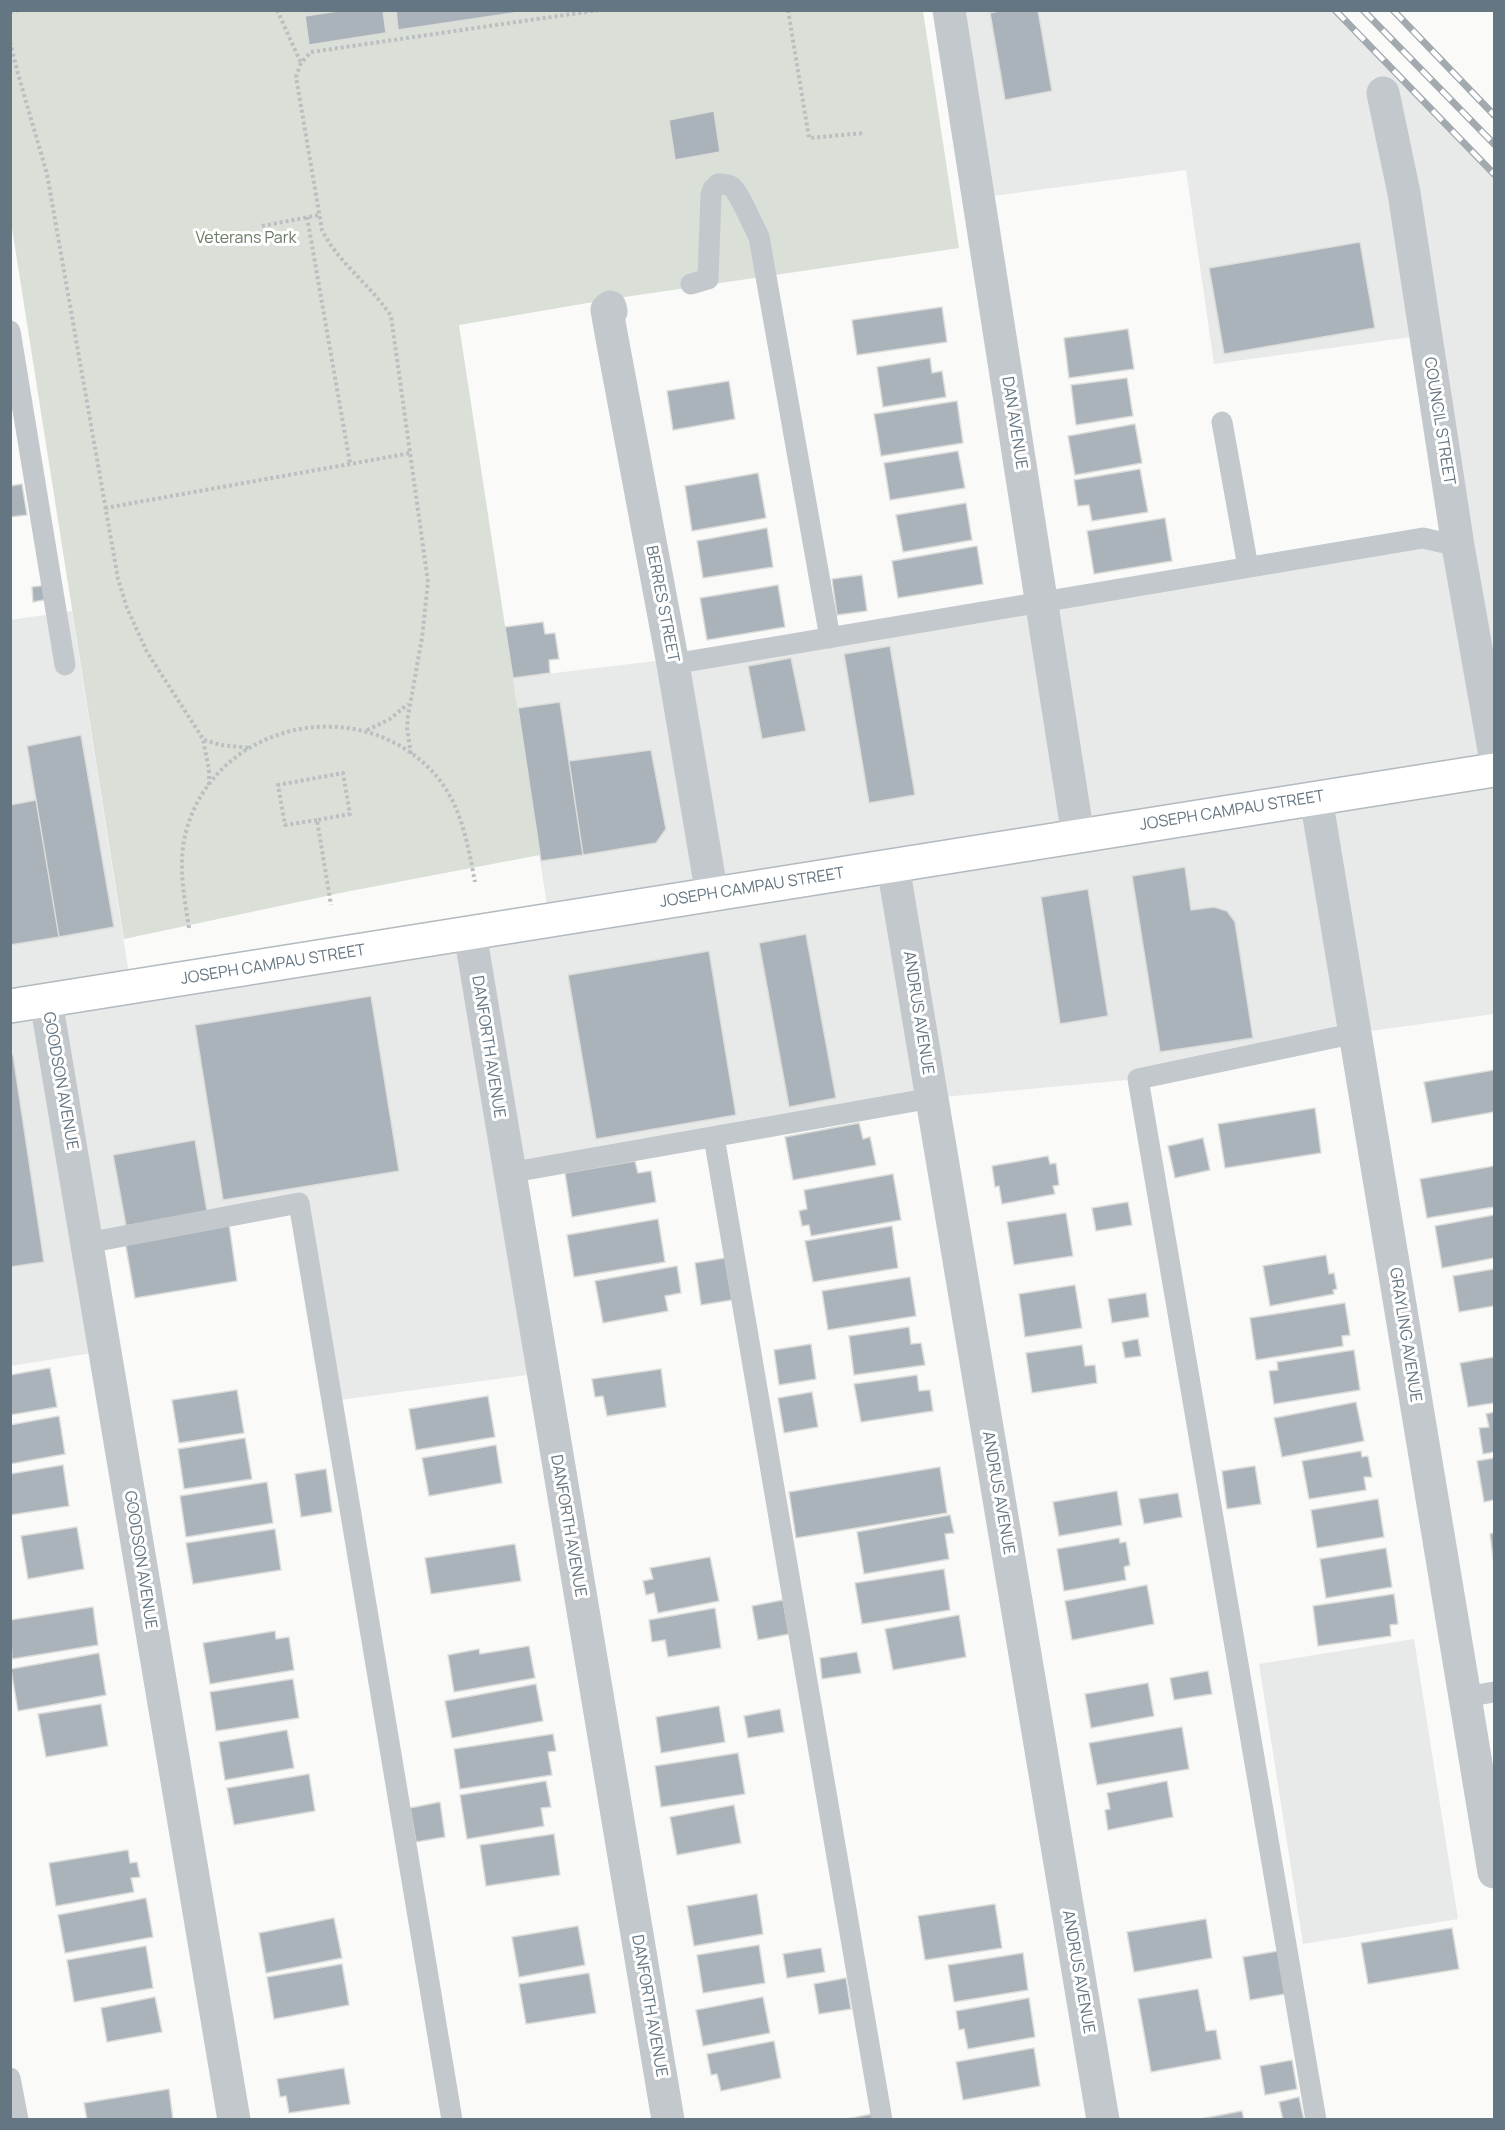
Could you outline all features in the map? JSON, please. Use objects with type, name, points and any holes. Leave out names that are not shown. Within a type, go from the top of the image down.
[{"type":"street","name":"DAN AVENUE","points":[[949,10],[1078,836]]},
{"type":"street","name":"COUNCIL STREET","points":[[1383,93],[1404,194],[1458,546],[1494,750]]},
{"type":"street","name":"BERRES STREET","points":[[608,314],[673,664],[712,895]]},
{"type":"street","name":"JOSEPH CAMPAU STREET","points":[[10,1006],[1494,770]]},
{"type":"street","name":"GRAYLING AVENUE","points":[[1316,798],[1356,1033],[1480,1694],[1494,1872]]},
{"type":"street","name":"ANDRUS AVENUE","points":[[893,866],[1103,2120]]},
{"type":"street","name":"DANFORTH AVENUE","points":[[470,933],[508,1173],[668,2120]]},
{"type":"street","name":"GOODSON AVENUE","points":[[46,1001],[234,2120]]},
{"type":"lane","points":[[691,284],[708,279],[711,195],[718,184],[727,184],[732,186],[759,237],[830,638]]},
{"type":"lane","points":[[10,331],[65,665]]},
{"type":"lane","points":[[1222,422],[1248,567]]},
{"type":"lane","points":[[673,664],[1423,538],[1458,546]]},
{"type":"lane","points":[[1316,2120],[1138,1079],[1356,1033]]},
{"type":"lane","points":[[508,1173],[932,1098]]},
{"type":"lane","points":[[714,1137],[882,2120]]},
{"type":"lane","points":[[87,1243],[299,1203],[452,2120]]},
{"type":"lane","points":[[10,2078],[18,2120]]},
{"type":"path","points":[[10,12],[19,10]]},
{"type":"path","points":[[276,10],[301,63]]},
{"type":"path","points":[[411,754],[406,728],[422,638],[428,582],[391,316],[382,302],[330,245],[322,230],[296,77],[301,63],[311,52],[599,10]]},
{"type":"path","points":[[788,10],[809,138],[864,133]]},
{"type":"path","points":[[10,42],[47,174],[118,579],[127,608],[147,652],[203,739],[209,770],[209,786]]},
{"type":"path","points":[[262,226],[319,215]]},
{"type":"path","points":[[307,217],[350,463]]},
{"type":"path","points":[[105,508],[411,453]]},
{"type":"path","points":[[366,730],[390,719],[409,704]]},
{"type":"path","points":[[189,928],[180,868],[186,829],[198,801],[216,775],[249,748],[272,736],[316,725],[366,730],[399,745],[428,766],[457,808],[466,835],[475,882]]},
{"type":"path","points":[[203,739],[221,745],[249,748]]},
{"type":"path","points":[[343,773],[350,814],[316,820],[285,825],[278,785],[343,773]]},
{"type":"path","points":[[316,820],[331,905]]},
{"type":"shaded area","points":[[949,11],[1335,11],[1494,174],[1494,1014],[1356,1033],[1138,1079],[932,1098],[509,1173],[542,1373],[332,1401],[299,1204],[87,1243],[105,1351],[11,1366],[10,620],[72,611],[131,987],[549,920],[513,678],[672,659],[1423,538],[1458,545],[1426,335],[1214,364],[1186,170],[978,198]]},
{"type":"shaded area","points":[[1414,1639],[1458,1919],[1303,1944],[1259,1664]]},
{"type":"green space","name":"Veterans Park","points":[[10,11],[923,11],[959,248],[611,299],[459,325],[540,855],[350,891],[124,939],[11,222]]},
{"type":"building","points":[[344,10],[383,10],[386,33],[309,45],[305,16]]},
{"type":"building","points":[[396,10],[534,10],[398,30]]},
{"type":"building","points":[[1003,10],[1038,10],[1052,91],[1005,100],[990,13]]},
{"type":"building","points":[[714,111],[720,152],[675,160],[669,120]]},
{"type":"building","points":[[1360,242],[1375,328],[1224,354],[1209,268]]},
{"type":"building","points":[[942,307],[947,342],[857,355],[852,320]]},
{"type":"building","points":[[1128,329],[1134,369],[1069,378],[1064,338]]},
{"type":"building","points":[[930,358],[932,373],[942,371],[946,397],[883,407],[877,367]]},
{"type":"building","points":[[1127,378],[1133,416],[1076,425],[1071,385]]},
{"type":"building","points":[[729,381],[735,419],[673,430],[667,391]]},
{"type":"building","points":[[957,401],[963,443],[881,456],[874,414]]},
{"type":"building","points":[[1135,424],[1142,463],[1075,475],[1068,436]]},
{"type":"building","points":[[958,451],[965,488],[890,500],[884,463]]},
{"type":"building","points":[[1140,469],[1148,512],[1092,521],[1089,505],[1078,506],[1074,480]]},
{"type":"building","points":[[758,473],[766,518],[692,531],[685,486]]},
{"type":"building","points":[[22,484],[27,515],[10,517],[10,486]]},
{"type":"building","points":[[966,503],[972,540],[903,552],[896,515]]},
{"type":"building","points":[[1165,518],[1172,561],[1094,574],[1087,531]]},
{"type":"building","points":[[767,528],[773,567],[703,578],[697,541]]},
{"type":"building","points":[[977,546],[983,584],[898,598],[892,561]]},
{"type":"building","points":[[862,575],[867,611],[837,615],[832,579]]},
{"type":"building","points":[[47,585],[49,599],[33,602],[32,587]]},
{"type":"building","points":[[778,585],[785,627],[707,640],[700,598]]},
{"type":"building","points":[[543,622],[545,634],[555,633],[559,659],[549,660],[550,673],[513,678],[505,627]]},
{"type":"building","points":[[890,646],[915,795],[869,803],[844,654]]},
{"type":"building","points":[[791,658],[806,731],[762,739],[748,666]]},
{"type":"building","points":[[560,702],[583,855],[541,861],[518,708]]},
{"type":"building","points":[[81,735],[114,927],[59,937],[27,746]]},
{"type":"building","points":[[651,750],[666,829],[656,843],[583,855],[569,761]]},
{"type":"building","points":[[36,800],[59,937],[10,945],[10,805]]},
{"type":"building","points":[[1185,867],[1191,910],[1214,907],[1227,911],[1235,922],[1253,1038],[1160,1052],[1132,876]]},
{"type":"building","points":[[1088,889],[1108,1016],[1060,1024],[1041,897]]},
{"type":"building","points":[[806,934],[836,1098],[789,1107],[759,943]]},
{"type":"building","points":[[709,951],[736,1115],[596,1139],[568,975]]},
{"type":"building","points":[[371,996],[399,1171],[223,1200],[195,1025]]},
{"type":"building","points":[[10,1055],[13,1055],[44,1262],[10,1267]]},
{"type":"building","points":[[1494,1070],[1494,1112],[1432,1123],[1424,1082]]},
{"type":"building","points":[[1315,1108],[1321,1153],[1225,1168],[1218,1124]]},
{"type":"building","points":[[859,1123],[863,1139],[870,1137],[876,1165],[793,1180],[785,1137]]},
{"type":"building","points":[[1203,1138],[1210,1170],[1175,1178],[1168,1146]]},
{"type":"building","points":[[195,1140],[207,1211],[126,1226],[113,1155]]},
{"type":"building","points":[[1048,1156],[1050,1164],[1056,1163],[1059,1185],[1053,1186],[1055,1194],[1002,1204],[999,1186],[995,1187],[992,1166]]},
{"type":"building","points":[[635,1161],[638,1173],[651,1171],[656,1202],[572,1217],[565,1173]]},
{"type":"building","points":[[1494,1166],[1494,1207],[1427,1218],[1420,1179]]},
{"type":"building","points":[[893,1174],[901,1220],[811,1236],[809,1225],[802,1226],[799,1211],[807,1209],[804,1190]]},
{"type":"building","points":[[1128,1202],[1132,1225],[1096,1231],[1092,1208]]},
{"type":"building","points":[[1066,1213],[1073,1256],[1014,1265],[1007,1222]]},
{"type":"building","points":[[1494,1215],[1494,1258],[1442,1268],[1435,1226]]},
{"type":"building","points":[[658,1219],[665,1262],[574,1277],[567,1235]]},
{"type":"building","points":[[229,1224],[237,1281],[135,1298],[125,1241]]},
{"type":"building","points":[[892,1226],[898,1268],[813,1282],[805,1241]]},
{"type":"building","points":[[1326,1255],[1329,1274],[1334,1273],[1337,1289],[1333,1290],[1334,1294],[1270,1306],[1263,1266]]},
{"type":"building","points":[[725,1258],[732,1300],[701,1305],[695,1263]]},
{"type":"building","points":[[677,1266],[681,1293],[665,1296],[668,1311],[603,1323],[595,1281]]},
{"type":"building","points":[[1494,1269],[1494,1306],[1459,1312],[1453,1276]]},
{"type":"building","points":[[910,1277],[916,1316],[828,1330],[822,1291]]},
{"type":"building","points":[[1075,1285],[1082,1328],[1025,1337],[1019,1294]]},
{"type":"building","points":[[1146,1293],[1149,1317],[1112,1323],[1108,1299]]},
{"type":"building","points":[[1345,1303],[1350,1335],[1342,1336],[1343,1346],[1256,1360],[1250,1318]]},
{"type":"building","points":[[909,1327],[911,1344],[921,1343],[925,1365],[854,1375],[849,1336]]},
{"type":"building","points":[[1138,1339],[1141,1356],[1125,1358],[1122,1342]]},
{"type":"building","points":[[811,1344],[816,1379],[779,1385],[774,1350]]},
{"type":"building","points":[[1082,1345],[1085,1366],[1095,1365],[1097,1383],[1032,1393],[1026,1353]]},
{"type":"building","points":[[1354,1350],[1360,1390],[1274,1404],[1269,1371],[1278,1370],[1277,1362]]},
{"type":"building","points":[[1494,1357],[1494,1403],[1468,1407],[1460,1363]]},
{"type":"building","points":[[50,1368],[57,1407],[10,1415],[10,1375]]},
{"type":"building","points":[[661,1369],[666,1407],[607,1416],[603,1396],[595,1397],[592,1379]]},
{"type":"building","points":[[917,1375],[919,1391],[930,1390],[933,1411],[861,1422],[854,1384]]},
{"type":"building","points":[[237,1390],[244,1433],[179,1443],[172,1400]]},
{"type":"building","points":[[812,1392],[818,1427],[784,1433],[778,1398]]},
{"type":"building","points":[[488,1396],[495,1437],[416,1450],[409,1409]]},
{"type":"building","points":[[1356,1402],[1364,1441],[1282,1457],[1274,1418]]},
{"type":"building","points":[[1494,1412],[1494,1452],[1483,1454],[1479,1428],[1489,1427],[1486,1414]]},
{"type":"building","points":[[59,1416],[65,1454],[10,1464],[10,1425]]},
{"type":"building","points":[[245,1438],[252,1479],[184,1489],[178,1449]]},
{"type":"building","points":[[496,1445],[502,1483],[429,1496],[422,1458]]},
{"type":"building","points":[[1361,1451],[1362,1457],[1368,1456],[1372,1477],[1364,1477],[1366,1490],[1309,1499],[1302,1461]]},
{"type":"building","points":[[1494,1458],[1494,1500],[1484,1502],[1477,1461]]},
{"type":"building","points":[[63,1465],[69,1506],[10,1515],[10,1474]]},
{"type":"building","points":[[1255,1466],[1261,1504],[1227,1509],[1222,1471]]},
{"type":"building","points":[[940,1467],[947,1513],[796,1538],[789,1492]]},
{"type":"building","points":[[326,1469],[332,1512],[301,1517],[295,1474]]},
{"type":"building","points":[[267,1482],[273,1523],[186,1537],[180,1496]]},
{"type":"building","points":[[1117,1491],[1122,1525],[1059,1536],[1053,1502]]},
{"type":"building","points":[[1178,1493],[1182,1517],[1144,1524],[1139,1499]]},
{"type":"building","points":[[1378,1499],[1384,1537],[1317,1548],[1311,1510]]},
{"type":"building","points":[[950,1515],[954,1533],[945,1534],[949,1559],[864,1574],[857,1532]]},
{"type":"building","points":[[77,1527],[84,1569],[28,1579],[21,1536]]},
{"type":"building","points":[[275,1529],[281,1570],[193,1584],[186,1543]]},
{"type":"building","points":[[1494,1533],[1494,1565],[1490,1534]]},
{"type":"building","points":[[1119,1538],[1120,1543],[1126,1542],[1130,1565],[1124,1567],[1126,1580],[1064,1591],[1057,1549]]},
{"type":"building","points":[[515,1544],[521,1581],[431,1594],[425,1558]]},
{"type":"building","points":[[1386,1548],[1392,1587],[1326,1598],[1320,1559]]},
{"type":"building","points":[[710,1557],[719,1601],[658,1613],[654,1593],[646,1595],[643,1581],[653,1579],[650,1568]]},
{"type":"building","points":[[944,1569],[950,1610],[862,1624],[855,1583]]},
{"type":"building","points":[[1147,1585],[1154,1624],[1072,1640],[1065,1601]]},
{"type":"building","points":[[1394,1594],[1398,1624],[1390,1625],[1391,1636],[1318,1646],[1313,1606]]},
{"type":"building","points":[[783,1600],[789,1634],[758,1640],[752,1606]]},
{"type":"building","points":[[93,1607],[98,1645],[12,1659],[10,1620]]},
{"type":"building","points":[[715,1608],[721,1648],[668,1657],[665,1640],[652,1642],[649,1620]]},
{"type":"building","points":[[959,1615],[966,1657],[893,1670],[885,1629]]},
{"type":"building","points":[[275,1631],[276,1639],[289,1637],[294,1670],[210,1684],[203,1643]]},
{"type":"building","points":[[529,1646],[535,1678],[454,1692],[448,1655],[479,1649],[480,1654]]},
{"type":"building","points":[[857,1652],[861,1673],[822,1679],[820,1658]]},
{"type":"building","points":[[99,1653],[106,1695],[18,1711],[11,1669]]},
{"type":"building","points":[[1208,1671],[1212,1694],[1174,1700],[1170,1678]]},
{"type":"building","points":[[293,1679],[299,1718],[216,1731],[210,1692]]},
{"type":"building","points":[[1148,1683],[1154,1716],[1091,1728],[1085,1694]]},
{"type":"building","points":[[536,1684],[543,1721],[452,1738],[445,1701]]},
{"type":"building","points":[[101,1704],[108,1746],[46,1757],[38,1714]]},
{"type":"building","points":[[719,1706],[725,1742],[661,1753],[656,1717]]},
{"type":"building","points":[[780,1709],[784,1732],[748,1738],[744,1716]]},
{"type":"building","points":[[1182,1727],[1189,1769],[1097,1785],[1089,1743]]},
{"type":"building","points":[[287,1730],[294,1768],[225,1780],[219,1742]]},
{"type":"building","points":[[553,1734],[556,1751],[548,1752],[552,1775],[460,1789],[454,1749]]},
{"type":"building","points":[[738,1753],[745,1794],[661,1807],[655,1766]]},
{"type":"building","points":[[309,1774],[315,1811],[234,1825],[227,1788]]},
{"type":"building","points":[[546,1781],[551,1807],[541,1808],[544,1826],[467,1839],[460,1795]]},
{"type":"building","points":[[1167,1781],[1173,1817],[1108,1830],[1105,1810],[1110,1809],[1107,1793]]},
{"type":"building","points":[[440,1802],[445,1837],[416,1842],[410,1808]]},
{"type":"building","points":[[734,1805],[741,1843],[677,1855],[670,1817]]},
{"type":"building","points":[[554,1834],[560,1875],[486,1886],[480,1845]]},
{"type":"building","points":[[128,1850],[130,1863],[137,1862],[140,1877],[131,1878],[134,1892],[56,1906],[49,1863]]},
{"type":"building","points":[[757,1894],[763,1934],[694,1946],[687,1906]]},
{"type":"building","points":[[146,1898],[153,1937],[65,1953],[58,1915]]},
{"type":"building","points":[[995,1904],[1002,1948],[925,1960],[918,1916]]},
{"type":"building","points":[[334,1918],[342,1958],[266,1973],[259,1933]]},
{"type":"building","points":[[1206,1919],[1212,1958],[1134,1972],[1127,1932]]},
{"type":"building","points":[[578,1926],[585,1965],[519,1977],[512,1937]]},
{"type":"building","points":[[1452,1928],[1459,1969],[1368,1984],[1361,1943]]},
{"type":"building","points":[[759,1945],[765,1983],[703,1993],[697,1955]]},
{"type":"building","points":[[146,1946],[153,1988],[74,2002],[67,1960]]},
{"type":"building","points":[[821,1948],[825,1972],[787,1978],[783,1954]]},
{"type":"building","points":[[1278,1951],[1285,1994],[1250,2000],[1243,1957]]},
{"type":"building","points":[[1023,1953],[1028,1990],[954,2002],[948,1965]]},
{"type":"building","points":[[342,1964],[349,2005],[274,2019],[267,1977]]},
{"type":"building","points":[[589,1973],[596,2013],[526,2024],[519,1984]]},
{"type":"building","points":[[846,1978],[851,2009],[819,2014],[814,1984]]},
{"type":"building","points":[[1198,1989],[1206,2031],[1216,2030],[1221,2059],[1151,2072],[1138,1999]]},
{"type":"building","points":[[155,1997],[162,2032],[107,2042],[101,2008]]},
{"type":"building","points":[[763,1997],[770,2033],[703,2046],[696,2010]]},
{"type":"building","points":[[1029,1998],[1035,2037],[968,2049],[964,2029],[959,2030],[956,2011]]},
{"type":"building","points":[[774,2041],[781,2078],[721,2091],[717,2074],[711,2075],[707,2054]]},
{"type":"building","points":[[1034,2048],[1040,2086],[963,2100],[956,2062]]},
{"type":"building","points":[[1292,2060],[1297,2089],[1265,2095],[1260,2066]]},
{"type":"building","points":[[344,2068],[350,2104],[289,2113],[286,2096],[280,2097],[277,2079]]},
{"type":"building","points":[[169,2089],[173,2120],[87,2120],[84,2103]]},
{"type":"building","points":[[1299,2097],[1304,2120],[1283,2120],[1279,2102]]},
{"type":"building","points":[[1242,2111],[1244,2120],[1195,2120]]},
{"type":"building","points":[[872,2114],[873,2120],[841,2120]]},
{"type":"railway","points":[[1335,10],[1494,174]]},
{"type":"railway","points":[[1363,10],[1494,144]]},
{"type":"railway","points":[[1393,10],[1494,115]]}]
